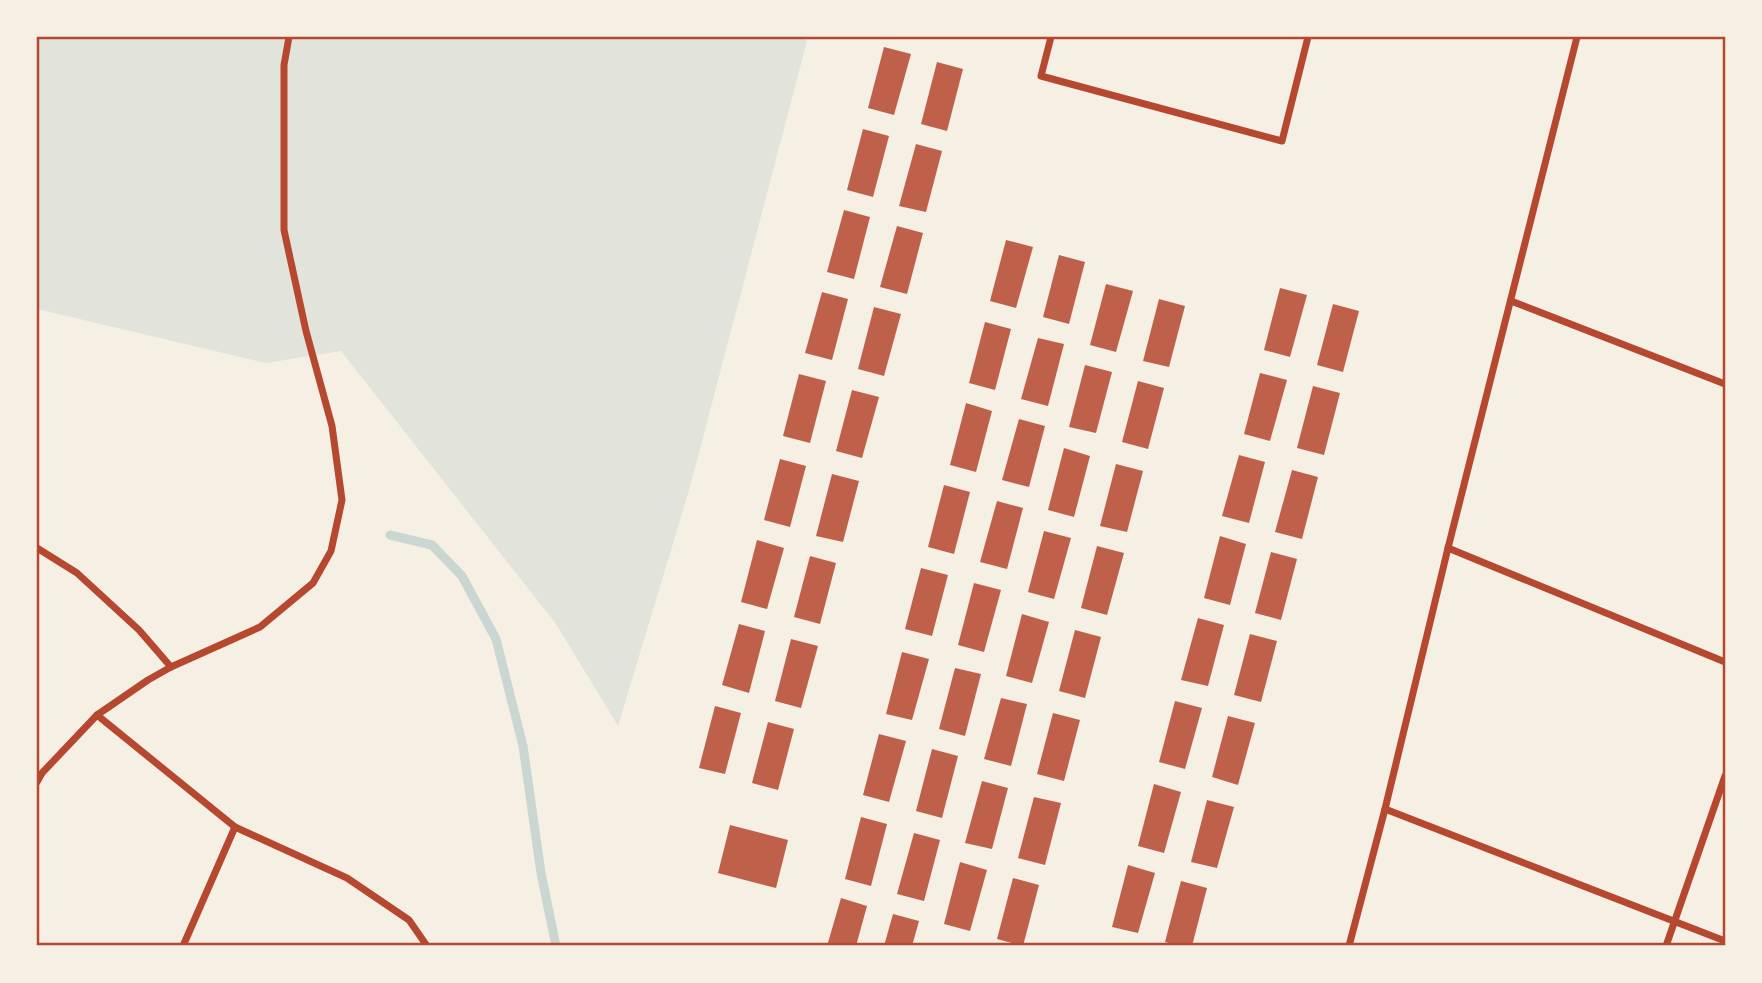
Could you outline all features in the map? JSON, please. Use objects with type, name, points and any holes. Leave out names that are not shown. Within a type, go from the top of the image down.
[{"type":"street","points":[[37,782],[97,715],[171,667],[260,627],[313,583],[331,551],[342,500],[332,426],[306,331],[284,230],[284,65],[289,37]]},
{"type":"street","points":[[1051,37],[1041,76],[1282,141],[1308,37]]},
{"type":"street","points":[[1349,946],[1577,37]]},
{"type":"street","points":[[1511,302],[1725,384]]},
{"type":"street","points":[[37,548],[77,573],[139,630],[171,667]]},
{"type":"street","points":[[1448,548],[1725,662]]},
{"type":"street","points":[[97,715],[235,827],[347,878],[409,919],[427,946]]},
{"type":"street","points":[[1666,946],[1725,776]]},
{"type":"street","points":[[1385,809],[1725,942]]},
{"type":"street","points":[[183,946],[235,827]]},
{"type":"shaded area","points":[[37,37],[801,37],[807,41],[690,487],[618,726],[556,624],[341,351],[266,363],[37,309]]},
{"type":"building","points":[[884,47],[911,54],[894,115],[868,108]]},
{"type":"building","points":[[937,62],[963,69],[947,131],[921,124]]},
{"type":"building","points":[[863,129],[889,136],[873,197],[847,190]]},
{"type":"building","points":[[916,144],[942,151],[926,212],[899,206]]},
{"type":"building","points":[[844,210],[870,217],[854,279],[827,272]]},
{"type":"building","points":[[897,226],[923,233],[907,294],[880,287]]},
{"type":"building","points":[[1006,240],[1033,247],[1016,308],[990,301]]},
{"type":"building","points":[[1059,255],[1085,262],[1069,324],[1043,317]]},
{"type":"building","points":[[1106,284],[1133,291],[1116,352],[1090,345]]},
{"type":"building","points":[[1280,288],[1307,295],[1290,357],[1264,350]]},
{"type":"building","points":[[822,292],[848,299],[832,360],[805,353]]},
{"type":"building","points":[[1159,299],[1185,306],[1169,367],[1143,361]]},
{"type":"building","points":[[1333,304],[1359,311],[1343,372],[1317,365]]},
{"type":"building","points":[[874,307],[901,314],[884,376],[858,369]]},
{"type":"building","points":[[985,322],[1011,329],[995,390],[969,383]]},
{"type":"building","points":[[1038,338],[1064,344],[1048,406],[1021,399]]},
{"type":"building","points":[[1085,365],[1112,372],[1096,433],[1069,427]]},
{"type":"building","points":[[1260,373],[1287,380],[1270,441],[1244,434]]},
{"type":"building","points":[[799,374],[826,381],[810,443],[783,436]]},
{"type":"building","points":[[1138,381],[1164,388],[1148,449],[1122,442]]},
{"type":"building","points":[[1313,386],[1340,393],[1324,455],[1297,448]]},
{"type":"building","points":[[852,390],[879,397],[862,458],[836,451]]},
{"type":"building","points":[[966,403],[992,411],[976,472],[950,465]]},
{"type":"building","points":[[1019,419],[1045,426],[1029,487],[1002,480]]},
{"type":"building","points":[[1064,448],[1090,456],[1074,517],[1048,510]]},
{"type":"building","points":[[1239,455],[1265,462],[1249,523],[1222,516]]},
{"type":"building","points":[[780,459],[806,466],[790,527],[764,520]]},
{"type":"building","points":[[1116,464],[1143,471],[1127,532],[1100,526]]},
{"type":"building","points":[[1292,470],[1318,477],[1302,539],[1275,532]]},
{"type":"building","points":[[832,474],[859,481],[843,542],[816,536]]},
{"type":"building","points":[[944,485],[970,492],[954,554],[928,547]]},
{"type":"building","points":[[997,501],[1023,508],[1007,569],[980,562]]},
{"type":"building","points":[[1044,531],[1071,538],[1054,599],[1028,592]]},
{"type":"building","points":[[1220,536],[1246,544],[1230,605],[1204,598]]},
{"type":"building","points":[[757,540],[784,548],[767,609],[741,602]]},
{"type":"building","points":[[1097,546],[1124,553],[1107,615],[1081,608]]},
{"type":"building","points":[[1271,552],[1297,559],[1281,620],[1255,613]]},
{"type":"building","points":[[810,556],[836,563],[820,624],[794,617]]},
{"type":"building","points":[[921,568],[948,575],[932,636],[905,629]]},
{"type":"building","points":[[974,583],[1001,590],[984,652],[958,645]]},
{"type":"building","points":[[1022,614],[1049,622],[1032,683],[1006,676]]},
{"type":"building","points":[[1198,618],[1224,625],[1208,686],[1181,680]]},
{"type":"building","points":[[739,624],[765,631],[749,693],[722,685]]},
{"type":"building","points":[[1075,630],[1101,637],[1085,698],[1059,691]]},
{"type":"building","points":[[1250,634],[1277,641],[1261,702],[1234,695]]},
{"type":"building","points":[[791,639],[818,646],[801,708],[775,701]]},
{"type":"building","points":[[902,652],[929,659],[912,720],[886,714]]},
{"type":"building","points":[[955,668],[981,674],[965,736],[939,729]]},
{"type":"building","points":[[1001,698],[1027,704],[1011,766],[984,759]]},
{"type":"building","points":[[1175,701],[1202,708],[1185,769],[1159,762]]},
{"type":"building","points":[[715,706],[741,713],[725,774],[699,768]]},
{"type":"building","points":[[1053,713],[1080,720],[1064,781],[1037,774]]},
{"type":"building","points":[[1228,716],[1255,723],[1238,785],[1212,777]]},
{"type":"building","points":[[768,722],[794,729],[778,790],[752,783]]},
{"type":"building","points":[[879,734],[906,741],[889,802],[863,795]]},
{"type":"building","points":[[932,749],[958,756],[942,818],[916,811]]},
{"type":"building","points":[[982,781],[1008,788],[992,849],[965,843]]},
{"type":"building","points":[[1154,784],[1181,792],[1164,853],[1138,846]]},
{"type":"building","points":[[1034,797],[1061,803],[1045,865],[1018,858]]},
{"type":"building","points":[[1207,800],[1234,807],[1217,868],[1191,862]]},
{"type":"building","points":[[861,817],[887,824],[871,886],[845,879]]},
{"type":"building","points":[[730,825],[788,840],[776,888],[718,873]]},
{"type":"building","points":[[914,833],[940,840],[924,901],[897,894]]},
{"type":"building","points":[[960,862],[987,870],[970,931],[944,924]]},
{"type":"building","points":[[1128,865],[1155,873],[1138,933],[1112,927]]},
{"type":"building","points":[[1013,878],[1039,885],[1023,946],[997,939]]},
{"type":"building","points":[[1181,881],[1207,888],[1192,946],[1165,942]]},
{"type":"building","points":[[841,898],[867,906],[856,946],[827,946]]},
{"type":"building","points":[[893,914],[919,921],[912,946],[884,946]]},
{"type":"waterway","points":[[390,535],[432,545],[462,576],[496,639],[523,746],[541,873],[556,946]]}]
